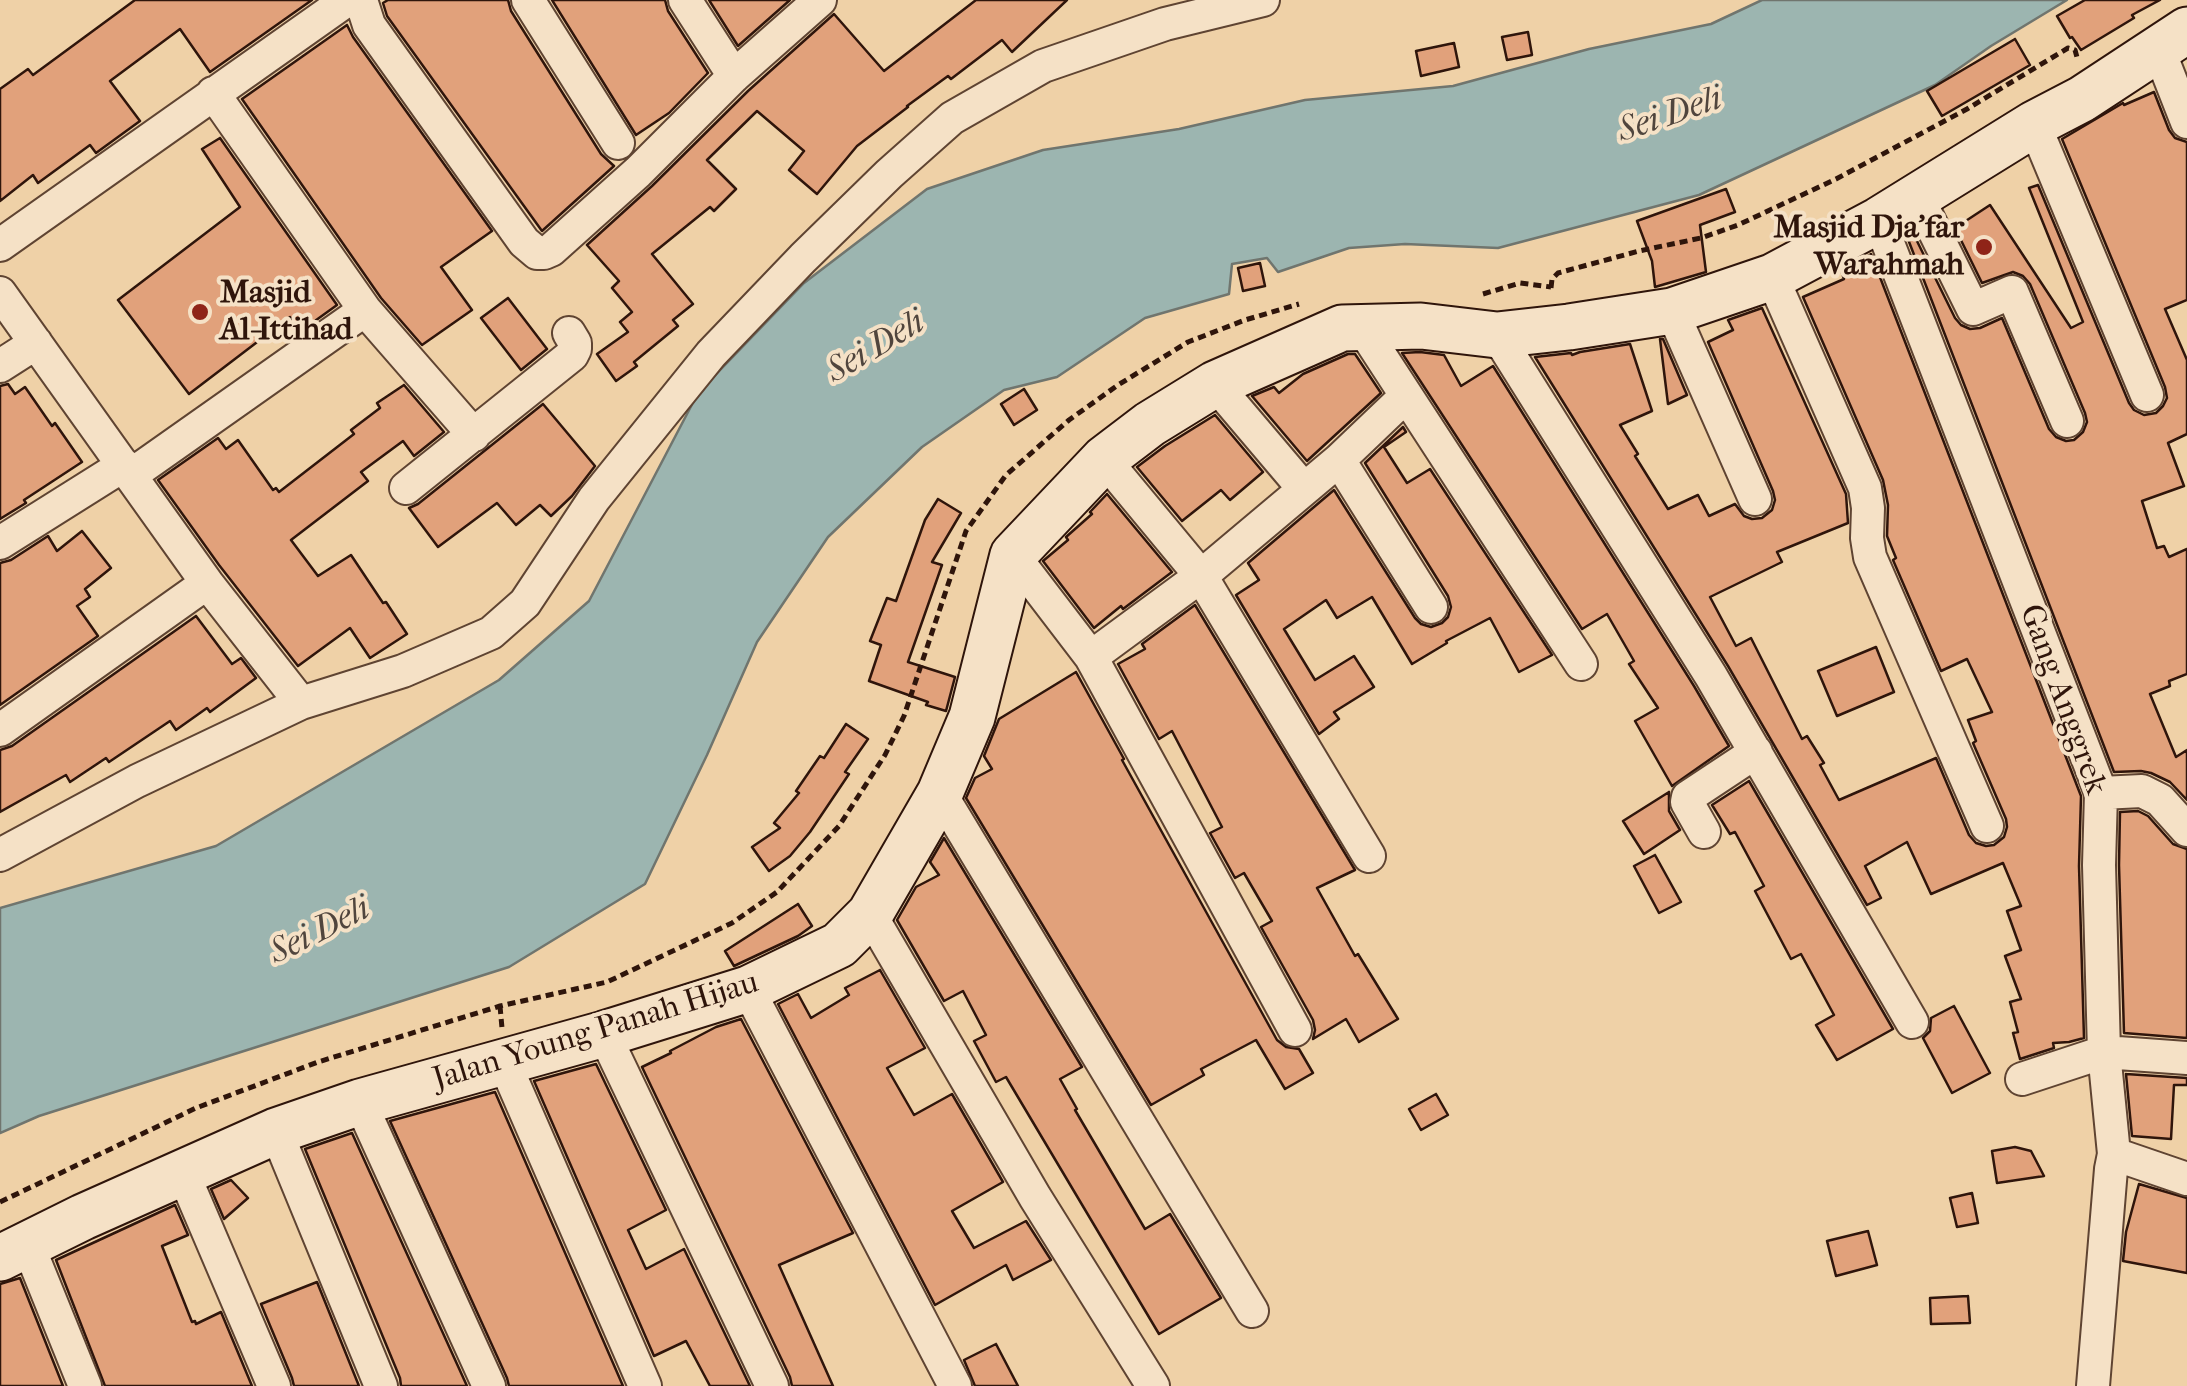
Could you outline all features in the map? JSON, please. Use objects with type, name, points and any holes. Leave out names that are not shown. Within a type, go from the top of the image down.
[{"type":"street","points":[[0,245],[347,0]]},
{"type":"street","points":[[360,0],[368,26],[524,242],[537,253],[551,250],[820,0]]},
{"type":"street","points":[[528,0],[618,143]]},
{"type":"street","points":[[685,0],[734,76]]},
{"type":"street","points":[[0,855],[138,781],[301,703],[403,671],[492,633],[525,603],[594,500],[711,354],[815,246],[952,118],[1043,66],[1165,24],[1251,1]]},
{"type":"street","points":[[2172,39],[2187,122]]},
{"type":"street","name":"Jalan Young Panah Hijau","points":[[14,1252],[82,1217],[276,1132],[360,1102],[748,989],[839,945],[870,914],[940,793],[972,717],[1013,555],[1104,460],[1150,424],[1214,384],[1342,328],[1421,326],[1497,336],[1560,308],[1672,312],[1772,277],[1878,220],[2082,99],[2172,39]]},
{"type":"street","points":[[213,93],[365,310],[474,435]]},
{"type":"street","points":[[2034,124],[2148,395]]},
{"type":"street","points":[[1916,196],[1973,309],[2012,292],[2067,421]]},
{"type":"street","name":"Gang Anggrek","points":[[1878,220],[2100,793],[2104,1052],[2114,1154],[2093,1386]]},
{"type":"street","points":[[1772,277],[1865,488],[1870,557],[1987,826]]},
{"type":"street","points":[[0,293],[206,582],[301,703]]},
{"type":"street","points":[[0,543],[128,470],[365,310]]},
{"type":"street","points":[[1672,312],[1755,499]]},
{"type":"street","points":[[1363,329],[1581,664]]},
{"type":"street","points":[[406,488],[572,354],[575,350],[569,333]]},
{"type":"street","points":[[1497,336],[1701,660],[1912,1022]]},
{"type":"street","points":[[0,366],[36,343]]},
{"type":"street","points":[[1214,384],[1304,489]]},
{"type":"street","points":[[1091,657],[1201,576],[1339,460],[1406,396]]},
{"type":"street","points":[[1104,460],[1201,576],[1369,856]]},
{"type":"street","points":[[1339,460],[1431,607]]},
{"type":"street","points":[[1013,555],[1091,657],[1296,1030]]},
{"type":"street","points":[[0,730],[206,582]]},
{"type":"street","points":[[1704,832],[1688,802],[1691,793],[1756,752]]},
{"type":"street","points":[[2100,793],[2142,791],[2160,800],[2187,830]]},
{"type":"street","points":[[940,793],[1252,1311]]},
{"type":"street","points":[[870,914],[1035,1197],[1153,1386]]},
{"type":"street","points":[[748,989],[954,1386]]},
{"type":"street","points":[[604,1034],[772,1386]]},
{"type":"street","points":[[2022,1079],[2104,1052],[2187,1058]]},
{"type":"street","points":[[504,1062],[645,1386]]},
{"type":"street","points":[[360,1102],[489,1386]]},
{"type":"street","points":[[276,1132],[381,1386]]},
{"type":"street","points":[[2114,1154],[2187,1178]]},
{"type":"street","points":[[183,1173],[274,1386]]},
{"type":"street","points":[[14,1252],[84,1386]]},
{"type":"path","points":[[1560,308],[1552,279],[1558,273],[1700,238],[1754,218],[1951,117],[2068,48],[2078,53],[2082,99]]},
{"type":"path","points":[[1470,296],[1520,284],[1560,308]]},
{"type":"path","points":[[0,1202],[196,1108],[318,1062],[500,1006],[607,982],[747,913],[777,892],[839,826],[885,755],[904,716],[966,530],[1006,475],[1118,385],[1188,342],[1309,301]]},
{"type":"water","name":"Sei Deli","points":[[1762,0],[2067,0],[1935,85],[1699,195],[1498,248],[1405,244],[1349,248],[1278,272],[1267,258],[1232,264],[1229,294],[1145,318],[1057,377],[1004,390],[922,447],[828,537],[757,642],[645,884],[509,967],[39,1116],[0,1133],[0,908],[216,846],[499,680],[589,601],[698,393],[804,283],[927,189],[1043,150],[1179,129],[1305,100],[1453,86],[1589,49],[1711,24]]},
{"type":"building","points":[[135,0],[312,0],[210,72],[180,29],[110,81],[140,121],[96,153],[90,145],[38,183],[33,175],[0,201],[0,89],[28,69],[33,75]]},
{"type":"building","points":[[508,0],[511,11],[601,154],[614,166],[542,231],[387,16],[383,3]]},
{"type":"building","points":[[552,0],[665,0],[708,73],[669,113],[636,135]]},
{"type":"building","points":[[709,0],[790,0],[738,46]]},
{"type":"building","points":[[976,0],[1067,0],[1012,52],[1002,40],[907,106],[857,146],[817,194],[789,170],[804,151],[757,111],[707,160],[736,189],[714,211],[710,207],[652,254],[693,304],[673,320],[678,326],[616,381],[597,354],[628,332],[620,322],[632,312],[612,288],[619,281],[587,245],[834,14],[884,71]]},
{"type":"building","points":[[2085,0],[2160,0],[2081,50],[2057,16]]},
{"type":"building","points":[[347,25],[492,231],[441,267],[472,310],[422,345],[381,298],[242,99]]},
{"type":"building","points":[[1528,32],[1532,55],[1507,60],[1502,37]]},
{"type":"building","points":[[2015,39],[2030,65],[1942,116],[1927,91]]},
{"type":"building","points":[[1454,43],[1459,67],[1421,76],[1416,51]]},
{"type":"building","points":[[2154,92],[2169,130],[2175,138],[2187,142],[2187,300],[2165,309],[2187,360],[2187,434],[2168,443],[2184,486],[2142,501],[2157,548],[2164,546],[2169,557],[2187,549],[2187,674],[2150,694],[2176,757],[2187,750],[2187,800],[2170,782],[2151,773],[2114,772],[1906,234],[1912,231],[1961,325],[1980,328],[2002,318],[2049,429],[2056,437],[2074,440],[2083,432],[2085,413],[2030,284],[2013,272],[1982,283],[1955,228],[1990,205],[2071,328],[2083,322],[2029,188],[2038,185],[2129,403],[2144,415],[2156,413],[2167,398],[2165,387],[2062,139],[2123,103]]},
{"type":"building","points":[[220,138],[337,305],[301,331],[290,317],[189,394],[118,300],[240,207],[202,149]]},
{"type":"building","points":[[1726,189],[1735,212],[1700,225],[1706,272],[1655,287],[1652,261],[1637,221]]},
{"type":"building","points":[[1871,254],[2081,796],[2084,1038],[2053,1043],[2054,1048],[2020,1059],[2010,1002],[2021,999],[2005,956],[2021,950],[2007,911],[2021,906],[2003,863],[1931,894],[1907,842],[1865,866],[1881,898],[1867,905],[1728,666],[1535,357],[1572,355],[1630,344],[1652,411],[1620,425],[1668,509],[1698,495],[1709,516],[1735,504],[1744,516],[1762,518],[1772,510],[1773,491],[1708,342],[1733,330],[1728,320],[1762,308],[1846,494],[1848,523],[1777,552],[1782,562],[1710,597],[1736,646],[1751,638],[1802,739],[1807,736],[1824,763],[1820,765],[1839,800],[1936,758],[1969,835],[1976,843],[1994,845],[2004,837],[2006,819],[1973,743],[1976,741],[1968,720],[1992,712],[1967,659],[1941,671],[1893,560],[1896,558],[1887,536],[1888,505],[1883,480],[1803,297],[1844,279],[1841,270]]},
{"type":"building","points":[[1260,263],[1265,286],[1243,291],[1238,268]]},
{"type":"building","points":[[508,298],[547,349],[521,370],[481,318]]},
{"type":"building","points":[[1660,339],[1687,395],[1668,404]]},
{"type":"building","points":[[1402,353],[1444,355],[1461,386],[1493,366],[1729,746],[1672,786],[1635,721],[1658,708],[1629,664],[1634,661],[1607,614],[1582,629]]},
{"type":"building","points":[[1355,354],[1381,393],[1307,461],[1252,396],[1274,387],[1279,393],[1303,374]]},
{"type":"building","points":[[8,384],[15,394],[25,387],[82,462],[0,519],[0,386]]},
{"type":"building","points":[[404,385],[444,432],[414,456],[403,441],[361,472],[368,481],[291,540],[318,576],[351,555],[407,634],[370,658],[350,628],[298,666],[158,480],[218,438],[226,449],[238,440],[273,490],[279,492],[354,434],[351,430],[380,408],[377,403]]},
{"type":"building","points":[[1024,389],[1037,410],[1014,425],[1001,404]]},
{"type":"building","points":[[543,404],[595,466],[551,516],[540,505],[516,525],[497,503],[438,547],[409,508]]},
{"type":"building","points":[[1215,415],[1263,472],[1230,500],[1221,490],[1182,521],[1137,467]]},
{"type":"building","points":[[1403,427],[1406,432],[1384,447],[1407,483],[1430,469],[1552,655],[1519,672],[1490,618],[1412,664],[1372,597],[1337,618],[1326,600],[1284,629],[1315,680],[1354,656],[1374,687],[1334,712],[1339,719],[1319,734],[1236,595],[1259,580],[1248,563],[1334,490],[1415,618],[1431,627],[1448,617],[1448,596],[1365,463]]},
{"type":"building","points":[[1107,494],[1172,572],[1094,628],[1043,561],[1068,540],[1066,537]]},
{"type":"building","points":[[938,499],[961,513],[932,562],[942,565],[908,662],[955,677],[946,711],[869,681],[881,645],[870,641],[887,598],[896,601],[925,520]]},
{"type":"building","points":[[82,531],[111,568],[85,589],[90,597],[77,606],[98,636],[0,705],[0,563],[48,536],[57,551]]},
{"type":"building","points":[[1195,605],[1355,870],[1317,888],[1355,956],[1358,954],[1398,1019],[1359,1042],[1346,1019],[1313,1039],[1313,1020],[1261,927],[1272,921],[1244,873],[1235,878],[1210,833],[1222,827],[1172,731],[1159,739],[1118,664],[1145,649],[1142,644]]},
{"type":"building","points":[[196,616],[232,664],[241,658],[256,678],[210,712],[207,708],[176,730],[170,721],[109,762],[106,758],[70,782],[66,775],[0,812],[0,750],[12,746]]},
{"type":"building","points":[[1876,647],[1894,692],[1837,716],[1818,671]]},
{"type":"building","points":[[1076,672],[1277,1040],[1286,1047],[1299,1049],[1313,1073],[1285,1089],[1256,1040],[1201,1069],[1204,1075],[1151,1105],[966,798],[975,778],[992,769],[984,756],[999,719]]},
{"type":"building","points":[[846,724],[868,739],[810,832],[790,856],[769,871],[752,847],[780,828],[774,823]]},
{"type":"building","points":[[1749,781],[1893,1029],[1837,1060],[1816,1025],[1834,1015],[1801,954],[1791,959],[1755,891],[1764,886],[1735,832],[1730,834],[1712,805]]},
{"type":"building","points":[[1669,792],[1669,811],[1680,830],[1644,854],[1623,821]]},
{"type":"building","points":[[2138,811],[2148,816],[2173,844],[2187,849],[2187,1038],[2124,1033],[2120,812]]},
{"type":"building","points":[[944,838],[1082,1067],[1060,1079],[1145,1229],[1170,1214],[1221,1298],[1159,1334],[1006,1077],[996,1082],[974,1041],[986,1035],[963,991],[944,1001],[897,920],[916,887],[939,875],[930,862]]},
{"type":"building","points":[[1655,855],[1681,902],[1659,913],[1634,866]]},
{"type":"building","points":[[798,904],[812,926],[734,966],[725,951]]},
{"type":"building","points":[[880,970],[925,1048],[887,1068],[914,1115],[952,1094],[1003,1182],[952,1211],[974,1248],[1026,1221],[1051,1260],[1013,1280],[1006,1265],[935,1305],[778,1004],[798,994],[811,1018],[849,995],[845,988]]},
{"type":"building","points":[[1954,1006],[1990,1073],[1952,1093],[1923,1038],[1930,1031],[1931,1018]]},
{"type":"building","points":[[741,1019],[853,1233],[779,1265],[833,1386],[792,1386],[642,1067],[716,1027]]},
{"type":"building","points":[[596,1064],[666,1210],[628,1230],[646,1269],[684,1249],[750,1386],[710,1386],[686,1341],[654,1356],[534,1081]]},
{"type":"building","points":[[2126,1074],[2187,1078],[2187,1085],[2174,1085],[2171,1139],[2132,1136]]},
{"type":"building","points":[[495,1092],[623,1386],[509,1386],[390,1121]]},
{"type":"building","points":[[1436,1094],[1448,1115],[1421,1130],[1409,1109]]},
{"type":"building","points":[[352,1133],[467,1386],[401,1386],[305,1149]]},
{"type":"building","points":[[2015,1147],[2031,1151],[2044,1176],[1997,1183],[1992,1151]]},
{"type":"building","points":[[231,1180],[248,1198],[224,1219],[211,1189]]},
{"type":"building","points":[[2139,1184],[2187,1198],[2187,1273],[2123,1261]]},
{"type":"building","points":[[1972,1193],[1978,1223],[1957,1227],[1950,1198]]},
{"type":"building","points":[[175,1205],[188,1235],[162,1246],[192,1322],[196,1324],[221,1312],[252,1386],[105,1386],[56,1260]]},
{"type":"building","points":[[1868,1231],[1877,1265],[1836,1276],[1827,1241]]},
{"type":"building","points":[[20,1278],[63,1386],[0,1386],[0,1284]]},
{"type":"building","points":[[317,1282],[359,1386],[294,1386],[261,1304]]},
{"type":"building","points":[[1968,1296],[1970,1323],[1931,1324],[1930,1298]]},
{"type":"building","points":[[996,1344],[1018,1386],[975,1386],[964,1360]]},
{"type":"place","name":"Masjid Dja'far Warahmah","points":[[1984,247]]},
{"type":"place","name":"Masjid Al-Ittihad","points":[[200,312]]}]
